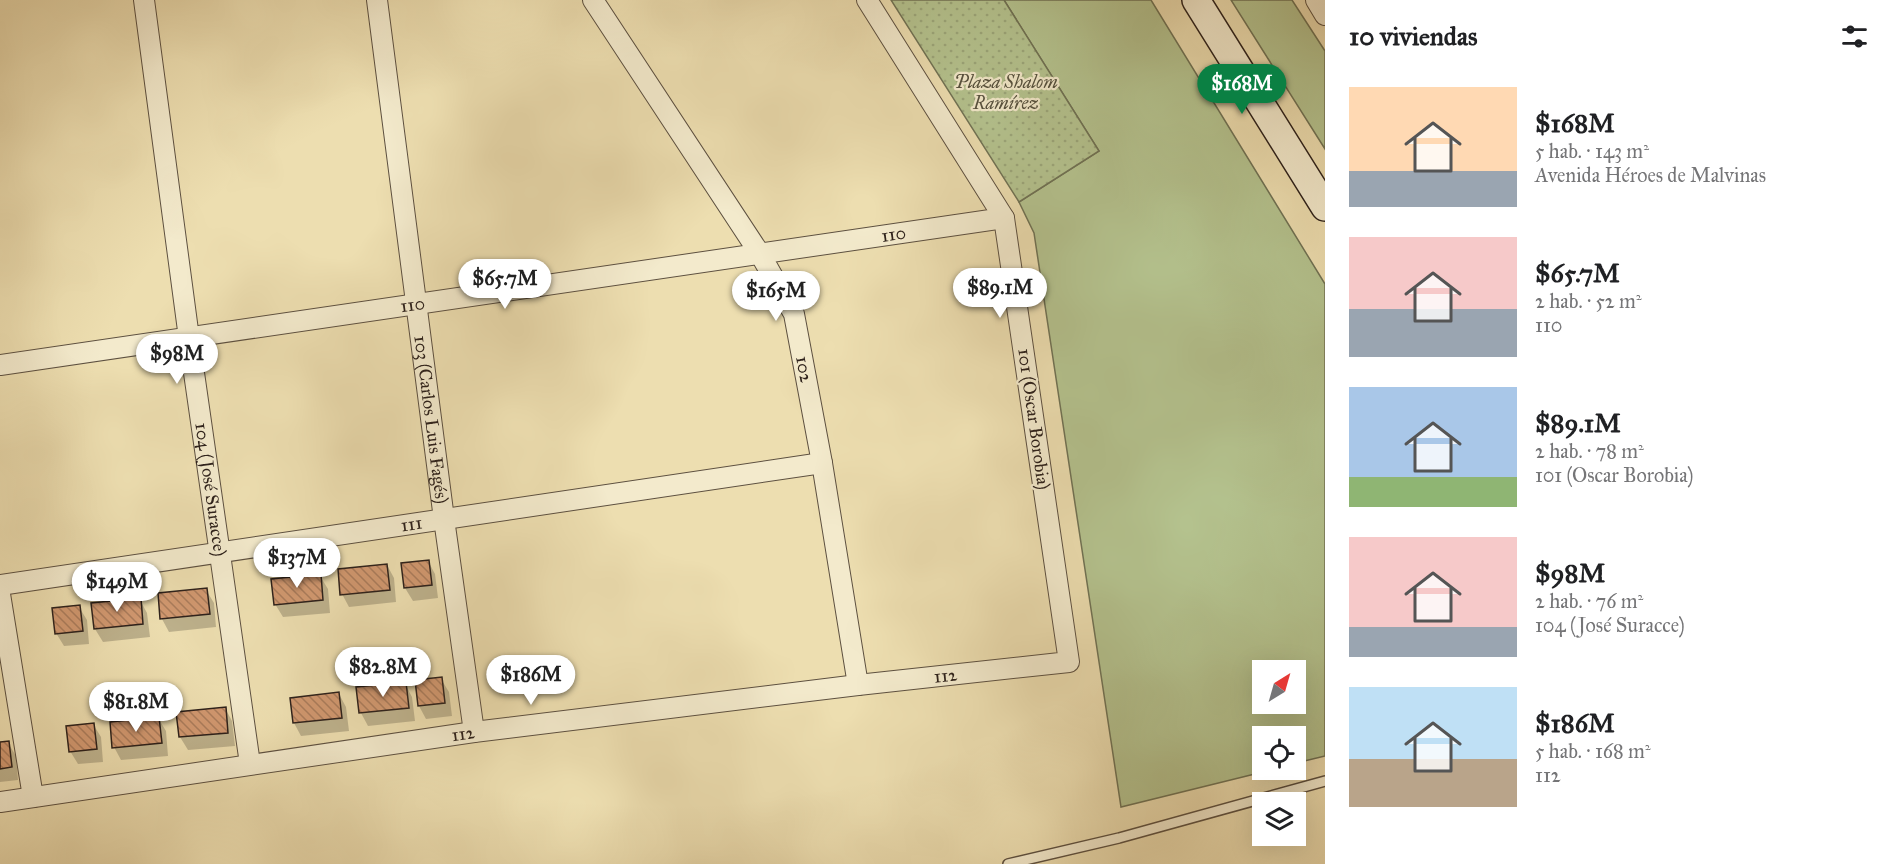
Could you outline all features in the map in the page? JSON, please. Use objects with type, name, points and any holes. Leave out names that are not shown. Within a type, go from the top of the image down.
[{"type":"main road","points":[[1196,0],[1325,207]]},
{"type":"street","name":"104 (José Suracce)","points":[[144,0],[189,338],[250,764]]},
{"type":"street","name":"103 (Carlos Luis Fagés)","points":[[377,0],[474,732]]},
{"type":"street","name":"102","points":[[593,0],[760,254],[794,314],[822,463],[858,685]]},
{"type":"street","name":"101 (Oscar Borobia)","points":[[867,0],[1004,218],[1069,662]]},
{"type":"street","points":[[1316,0],[1325,15]]},
{"type":"street","name":"110","points":[[0,365],[1004,218]]},
{"type":"street","name":"111","points":[[0,585],[822,463]]},
{"type":"street","points":[[0,594],[33,797]]},
{"type":"street","name":"112","points":[[0,802],[474,732],[858,685],[1069,662]]},
{"type":"lane","points":[[1008,864],[1119,838],[1325,781]]},
{"type":"green space","name":"Plaza Shalom Ramírez","points":[[891,0],[1004,0],[1099,151],[1019,202]]},
{"type":"green space","points":[[1004,0],[1151,0],[1325,284],[1325,756],[1306,761],[1306,726],[1252,726],[1252,775],[1121,807],[1034,233],[1019,202],[1099,151]]},
{"type":"green space","points":[[1231,0],[1292,0],[1325,51],[1325,149]]},
{"type":"building","points":[[429,560],[432,585],[404,588],[401,563]]},
{"type":"building","points":[[387,564],[390,590],[340,595],[338,569]]},
{"type":"building","points":[[321,574],[323,600],[274,605],[271,579]]},
{"type":"building","points":[[207,588],[210,614],[160,619],[158,593]]},
{"type":"building","points":[[141,598],[143,624],[94,629],[91,603]]},
{"type":"building","points":[[80,605],[83,631],[55,634],[52,608]]},
{"type":"building","points":[[442,677],[445,703],[418,706],[415,680]]},
{"type":"building","points":[[406,682],[409,708],[359,713],[356,687]]},
{"type":"building","points":[[339,692],[342,718],[293,723],[290,698]]},
{"type":"building","points":[[226,707],[228,733],[179,737],[176,712]]},
{"type":"building","points":[[159,717],[162,743],[112,748],[110,722]]},
{"type":"building","points":[[94,723],[97,749],[69,752],[66,726]]},
{"type":"building","points":[[9,741],[12,767],[0,769],[0,742]]}]
